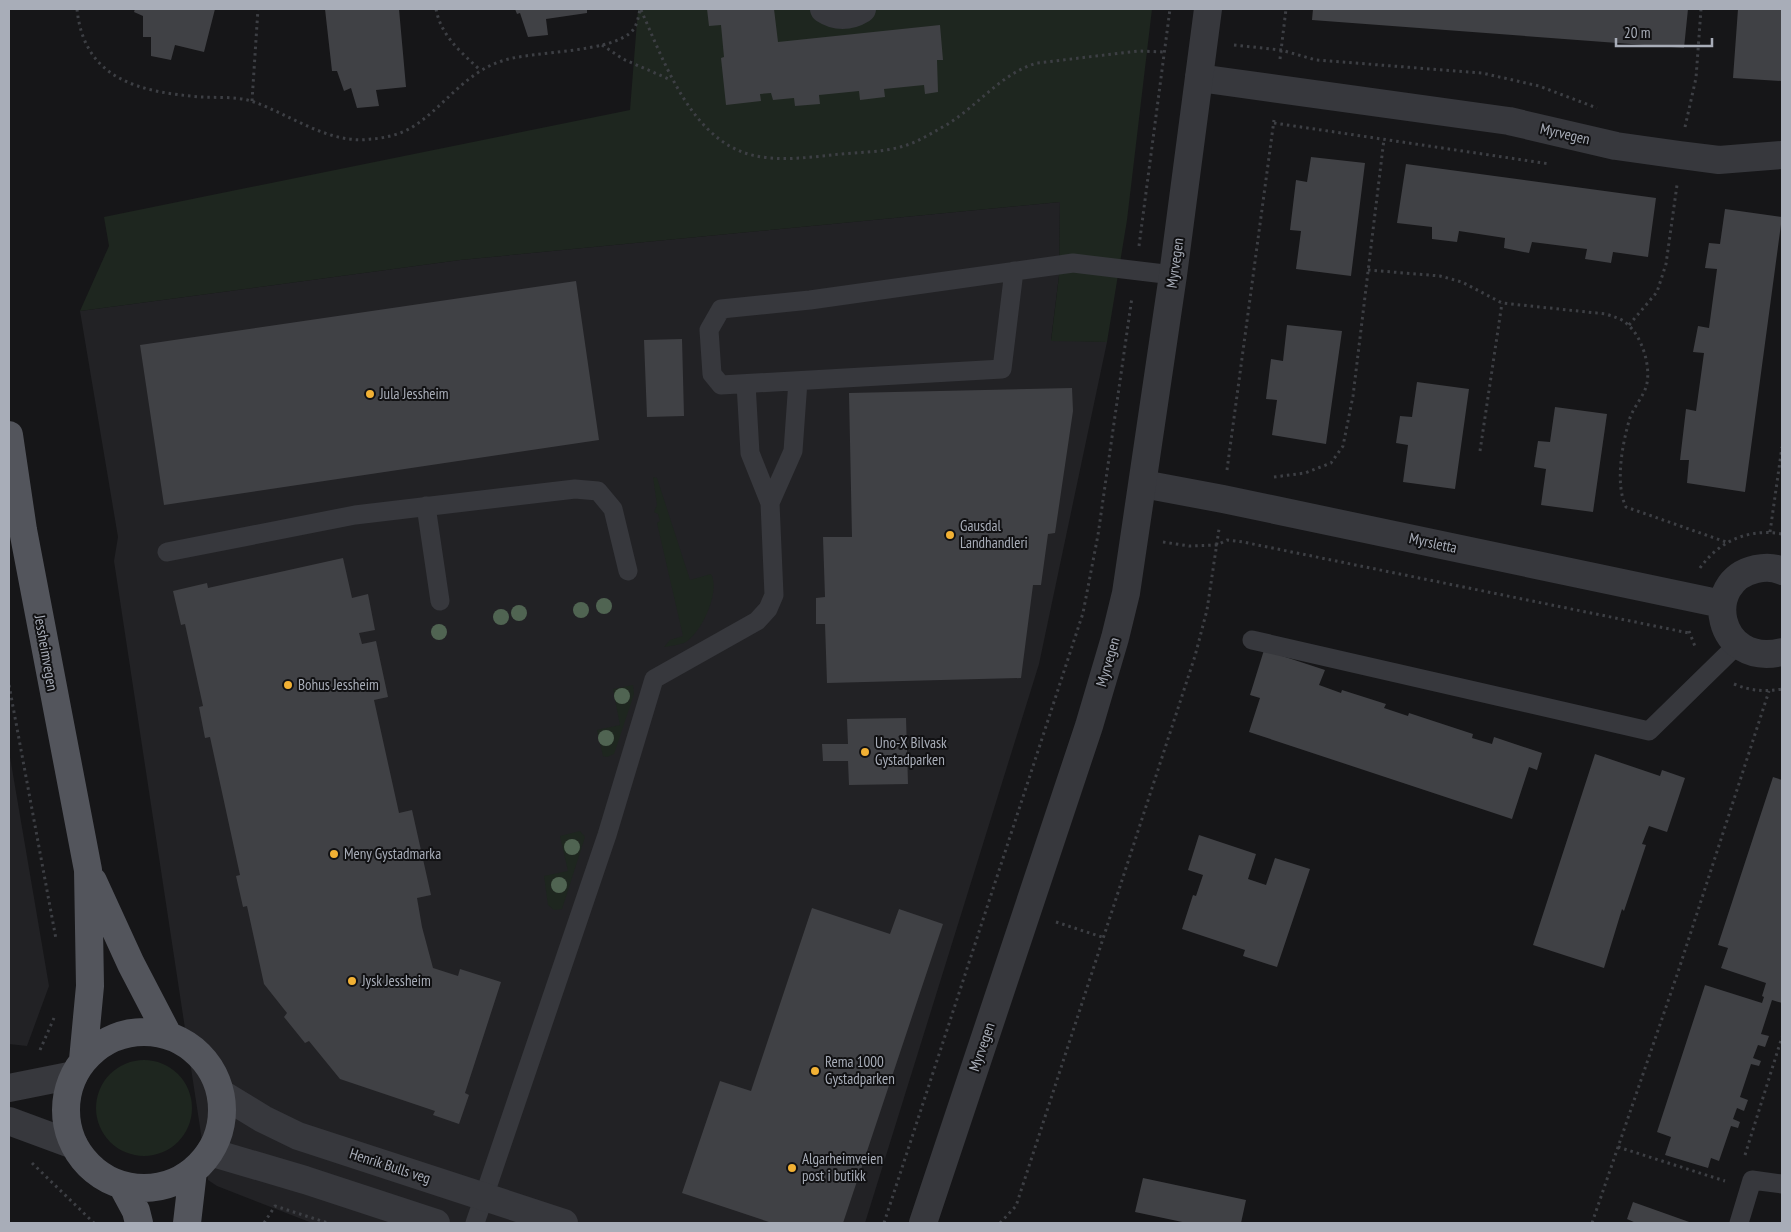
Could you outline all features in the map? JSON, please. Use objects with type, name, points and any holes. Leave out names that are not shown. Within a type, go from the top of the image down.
[{"type":"main road","name":"Jessheimvegen","points":[[9,435],[26,548],[88,870],[90,986],[78,1068]]},
{"type":"main road","name":"Jessheimvegen","points":[[88,870],[131,964],[168,1035]]},
{"type":"main road","points":[[188,1223],[202,1162],[219,1134],[223,1114],[222,1094],[215,1074],[203,1057],[187,1044],[168,1035],[145,1031],[121,1035],[100,1044],[78,1068],[68,1092],[65,1110],[68,1128],[74,1145],[86,1163],[103,1177],[122,1185],[147,1189],[172,1183],[202,1162]]},
{"type":"main road","points":[[122,1185],[136,1211],[139,1223]]},
{"type":"street","points":[[824,9],[836,15],[846,15],[862,9]]},
{"type":"street","name":"Myrvegen","points":[[923,1223],[1027,913],[1115,638],[1126,593],[1173,275],[1208,9]]},
{"type":"street","name":"Myrvegen","points":[[1199,78],[1509,121],[1616,146],[1680,155],[1718,160],[1782,155]]},
{"type":"street","name":"Myrsletta","points":[[1143,484],[1223,499],[1722,604]]},
{"type":"street","points":[[1782,571],[1764,567],[1750,570],[1737,578],[1727,590],[1722,604],[1724,626],[1738,645],[1748,651],[1759,654],[1782,652]]},
{"type":"street","points":[[9,1088],[78,1068]]},
{"type":"street","name":"Henrik Bulls veg","points":[[222,1094],[264,1119],[298,1136],[564,1223]]},
{"type":"street","points":[[9,1121],[74,1145]]},
{"type":"street","points":[[202,1162],[305,1180],[436,1223]]},
{"type":"lane","points":[[1014,271],[1002,369],[721,385],[712,374],[709,330],[721,310],[810,300],[1014,271],[1073,263],[1173,275]]},
{"type":"lane","points":[[770,503],[793,451],[798,381]]},
{"type":"lane","points":[[475,1223],[573,938],[654,680],[757,621],[768,609],[774,595],[770,503],[750,453],[746,384]]},
{"type":"lane","points":[[167,552],[354,515],[575,489],[598,491],[613,509],[628,571]]},
{"type":"lane","points":[[426,506],[440,601]]},
{"type":"lane","points":[[1252,640],[1649,731],[1738,645]]},
{"type":"lane","points":[[1739,1223],[1742,1186],[1752,1180],[1782,1184]]},
{"type":"path","points":[[77,9],[79,30],[90,52],[105,70],[129,83],[168,93],[252,101],[326,134],[369,140],[393,136],[413,127],[464,80],[480,70],[506,59],[602,45],[633,30],[640,9]]},
{"type":"path","points":[[252,101],[258,9]]},
{"type":"path","points":[[436,9],[440,26],[448,39],[480,70]]},
{"type":"path","points":[[640,9],[672,80],[684,99],[716,136],[744,153],[774,158],[810,157],[890,149],[907,145],[948,124],[1010,75],[1037,62],[1139,51],[1164,52]]},
{"type":"path","points":[[884,1223],[1083,613],[1098,535],[1136,270],[1170,9]]},
{"type":"path","points":[[1000,1223],[1016,1206],[1195,656],[1207,610],[1274,123],[1286,9]]},
{"type":"path","points":[[602,45],[623,59],[672,80]]},
{"type":"path","points":[[1274,123],[1560,166]]},
{"type":"path","points":[[1264,478],[1305,473],[1331,463],[1343,446],[1353,396],[1384,139]]},
{"type":"path","points":[[1368,270],[1440,276],[1462,282],[1502,303],[1606,314],[1620,318],[1629,325],[1646,359],[1648,376],[1646,387],[1629,420],[1619,478],[1622,498],[1626,507],[1726,542]]},
{"type":"path","points":[[1480,451],[1502,303]]},
{"type":"path","points":[[1770,532],[1782,447]]},
{"type":"path","points":[[1217,545],[1227,540],[1243,542],[1591,614],[1689,632]]},
{"type":"path","points":[[9,686],[57,945]]},
{"type":"path","points":[[1592,1223],[1678,972],[1769,692],[1782,689]]},
{"type":"path","points":[[1027,913],[1102,937]]},
{"type":"path","points":[[32,1055],[41,1050],[54,1019],[55,1010]]},
{"type":"path","points":[[1618,1147],[1742,1186],[1782,1037]]},
{"type":"path","points":[[28,1160],[94,1223]]},
{"type":"path","points":[[264,1223],[275,1206],[328,1223]]},
{"type":"shaded area","points":[[638,9],[1152,9],[1127,220],[1107,342],[1051,341],[1059,276],[1060,202],[460,260],[80,311],[109,246],[104,217],[630,110]]},
{"type":"shaded area","points":[[1060,202],[1059,276],[1051,340],[1107,342],[1039,664],[865,1223],[312,1223],[217,1186],[208,1180],[114,561],[118,537],[80,311],[460,260]]},
{"type":"shaded area","points":[[653,477],[657,478],[690,580],[711,574],[713,582],[708,612],[697,631],[684,643],[664,647],[670,640],[683,636],[657,523],[660,521],[658,514],[654,512],[657,505]]},
{"type":"shaded area","points":[[633,685],[634,694],[614,754],[607,757],[603,756],[597,730],[620,725],[613,689]]},
{"type":"shaded area","points":[[9,751],[49,986],[27,1046],[9,1044]]},
{"type":"shaded area","points":[[580,831],[585,837],[562,909],[554,910],[548,905],[544,876],[568,871],[560,836]]},
{"type":"shaded area","points":[[144,1060],[162,1064],[178,1074],[188,1090],[192,1108],[188,1126],[178,1142],[162,1152],[144,1156],[126,1152],[110,1142],[100,1126],[96,1108],[100,1090],[110,1074],[126,1064]]},
{"type":"building","points":[[135,9],[215,9],[204,52],[175,45],[171,60],[151,56],[151,37],[143,37],[143,16],[134,12]]},
{"type":"building","points":[[325,9],[399,9],[406,87],[376,90],[379,106],[357,108],[351,88],[344,91],[337,71],[332,71]]},
{"type":"building","points":[[515,9],[587,9],[587,13],[546,19],[548,35],[528,37],[520,13],[517,14]]},
{"type":"building","points":[[707,9],[774,9],[778,42],[940,25],[943,60],[937,60],[938,92],[925,94],[924,85],[884,89],[885,97],[860,100],[859,91],[819,95],[820,104],[795,106],[794,98],[773,100],[771,93],[760,94],[761,101],[726,105],[721,58],[724,57],[721,25],[709,26]]},
{"type":"building","points":[[1313,9],[1688,9],[1684,48],[1312,20]]},
{"type":"building","points":[[1738,9],[1782,9],[1782,81],[1733,78]]},
{"type":"building","points":[[1311,157],[1365,163],[1351,276],[1296,269],[1301,231],[1290,230],[1296,180],[1307,182]]},
{"type":"building","points":[[1406,164],[1656,198],[1648,257],[1613,252],[1611,263],[1585,259],[1587,249],[1532,242],[1529,253],[1504,248],[1505,238],[1459,231],[1457,242],[1432,239],[1432,227],[1397,223]]},
{"type":"building","points":[[1725,209],[1782,217],[1745,492],[1687,483],[1689,460],[1680,460],[1686,409],[1696,411],[1704,353],[1693,352],[1698,326],[1709,328],[1717,269],[1705,268],[1709,243],[1720,244]]},
{"type":"building","points":[[576,281],[599,440],[164,505],[140,345]]},
{"type":"building","points":[[1287,325],[1342,331],[1326,444],[1272,435],[1277,400],[1266,399],[1271,359],[1283,361]]},
{"type":"building","points":[[682,339],[684,416],[647,417],[644,340]]},
{"type":"building","points":[[1417,382],[1469,389],[1455,489],[1403,482],[1408,445],[1396,443],[1400,416],[1412,417]]},
{"type":"building","name":"Gausdal Landhandleri","points":[[1072,388],[1073,411],[1055,533],[1048,534],[1041,585],[1033,585],[1021,678],[827,683],[825,624],[816,624],[816,598],[825,597],[823,537],[852,537],[849,393]]},
{"type":"building","points":[[1555,407],[1607,414],[1593,512],[1541,505],[1546,469],[1534,467],[1538,441],[1550,442]]},
{"type":"building","points":[[343,558],[352,598],[368,594],[375,630],[359,633],[362,644],[376,641],[388,697],[374,700],[399,813],[412,810],[431,895],[417,898],[422,927],[433,968],[458,976],[460,969],[501,982],[465,1093],[469,1095],[459,1124],[433,1115],[435,1111],[340,1079],[309,1041],[305,1043],[284,1017],[287,1013],[264,984],[247,906],[243,907],[236,876],[240,875],[210,737],[205,738],[199,707],[203,706],[185,624],[181,625],[173,591],[207,583],[208,588]]},
{"type":"building","points":[[1264,650],[1325,670],[1319,685],[1341,693],[1342,690],[1386,704],[1384,708],[1408,716],[1409,713],[1473,734],[1472,738],[1492,744],[1494,737],[1542,753],[1537,770],[1529,767],[1512,819],[1249,732],[1260,698],[1250,695]]},
{"type":"building","name":"Uno-X Bilvask Gystadparken","points":[[906,718],[908,784],[849,785],[848,761],[823,761],[822,744],[848,744],[847,719]]},
{"type":"building","points":[[1595,754],[1660,776],[1662,770],[1685,778],[1667,832],[1649,826],[1642,844],[1646,845],[1624,911],[1622,909],[1604,968],[1533,945]]},
{"type":"building","points":[[1773,777],[1782,780],[1782,1003],[1772,1000],[1761,1034],[1769,1036],[1765,1047],[1758,1045],[1753,1058],[1761,1061],[1759,1066],[1751,1064],[1740,1097],[1748,1100],[1744,1111],[1737,1108],[1733,1119],[1740,1122],[1738,1128],[1731,1126],[1719,1161],[1711,1158],[1708,1168],[1665,1155],[1671,1137],[1657,1132],[1705,985],[1762,1003],[1764,997],[1762,996],[1766,983],[1721,968],[1728,948],[1718,945]]},
{"type":"building","points":[[1199,835],[1256,854],[1248,879],[1266,885],[1275,858],[1310,869],[1277,967],[1243,956],[1245,950],[1182,929],[1193,895],[1196,896],[1203,875],[1188,870]]},
{"type":"building","points":[[812,908],[890,934],[899,909],[943,924],[843,1223],[772,1223],[682,1193],[720,1081],[751,1091]]},
{"type":"building","points":[[1143,1178],[1246,1200],[1241,1223],[1187,1223],[1135,1212]]},
{"type":"building","points":[[1633,1202],[1692,1223],[1636,1223],[1627,1219]]},
{"type":"place","name":"Jula Jessheim","points":[[370,394]]},
{"type":"place","name":"Gausdal Landhandleri","points":[[950,535]]},
{"type":"place","name":"Bohus Jessheim","points":[[288,685]]},
{"type":"place","name":"Uno-X Bilvask Gystadparken","points":[[865,752]]},
{"type":"place","name":"Meny Gystadmarka","points":[[334,854]]},
{"type":"place","name":"Jysk Jessheim","points":[[352,981]]},
{"type":"place","name":"Rema 1000 Gystadparken","points":[[815,1071]]},
{"type":"place","name":"Algarheimveien post i butikk","points":[[792,1168]]}]
